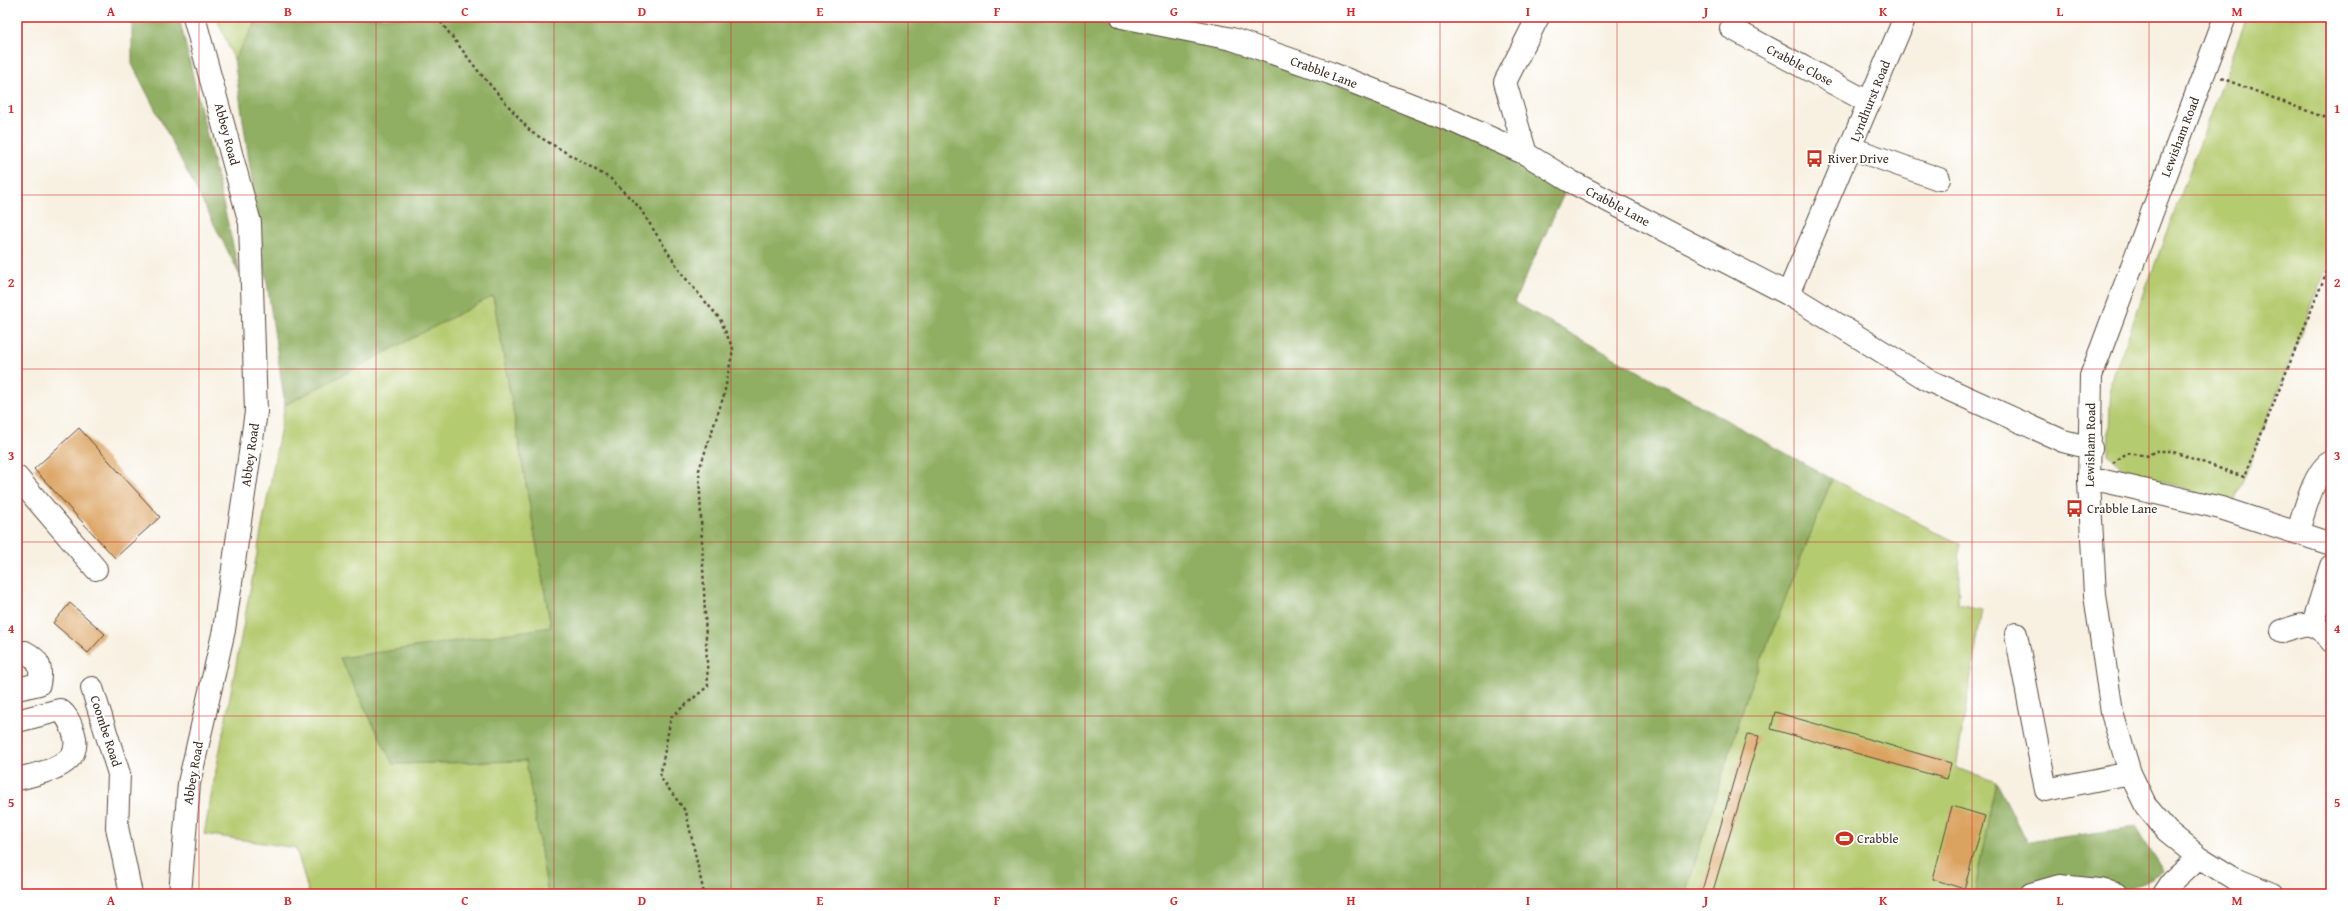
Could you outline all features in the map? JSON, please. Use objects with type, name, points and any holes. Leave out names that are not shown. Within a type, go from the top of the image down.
[{"type":"street","name":"Abbey Road","points":[[180,894],[189,783],[224,630],[256,412],[250,223],[194,17]]},
{"type":"street","name":"Crabble Lane","points":[[1122,17],[1232,39],[1330,73],[1455,122],[1526,154],[1570,181],[1788,294],[1930,382],[2063,441],[2091,448]]},
{"type":"street","points":[[1526,154],[1505,82],[1538,17]]},
{"type":"street","name":"Lyndhurst Road","points":[[1788,294],[1851,148],[1905,17]]},
{"type":"street","name":"Lewisham Road","points":[[2225,17],[2091,376],[2091,448],[2089,482],[2095,595],[2112,713],[2130,774],[2146,806],[2167,831],[2198,857],[2233,878],[2272,894]]},
{"type":"street","name":"Crabble Close","points":[[1730,28],[1870,103]]},
{"type":"street","points":[[1851,148],[1938,179]]},
{"type":"street","points":[[2297,534],[2315,481],[2327,464],[2331,462]]},
{"type":"street","points":[[17,477],[96,568]]},
{"type":"street","points":[[2089,482],[2104,481],[2221,508],[2331,544]]},
{"type":"street","points":[[2313,624],[2331,566]]},
{"type":"street","points":[[2282,631],[2301,625],[2313,624],[2323,631],[2331,642]]},
{"type":"street","points":[[2016,634],[2046,790],[2130,774]]},
{"type":"street","points":[[17,654],[25,652],[35,657],[42,671],[39,684],[17,689]]},
{"type":"street","name":"Coombe Road","points":[[92,688],[119,774],[117,827],[130,894]]},
{"type":"street","points":[[17,721],[60,710],[65,714],[72,727],[76,748],[73,755],[59,768],[17,779]]},
{"type":"street","points":[[2164,894],[2172,882],[2198,857]]},
{"type":"street","points":[[2032,894],[2059,886],[2100,890],[2116,894]]},
{"type":"path","points":[[437,17],[479,72],[531,132],[611,179],[639,207],[682,274],[720,319],[733,349],[724,395],[699,470],[708,686],[671,718],[660,777],[686,812],[704,894]]},
{"type":"path","points":[[2204,72],[2331,120]]},
{"type":"path","points":[[2089,482],[2127,453],[2148,456],[2154,451],[2171,451],[2244,477],[2331,261]]},
{"type":"green space","points":[[132,17],[179,17],[240,275],[132,64]]},
{"type":"green space","points":[[216,17],[259,17],[234,59]]},
{"type":"green space","points":[[259,17],[1064,17],[1248,50],[1526,154],[1570,181],[1514,302],[1832,479],[1747,696],[1685,894],[548,894],[526,761],[393,764],[340,658],[551,627],[493,296],[285,405],[234,59]]},
{"type":"green space","points":[[2247,17],[2331,17],[2331,258],[2233,505],[2124,469],[2108,454],[2111,382]]},
{"type":"green space","points":[[493,295],[551,628],[340,658],[393,764],[526,761],[548,894],[309,894],[296,848],[204,834],[285,405]]},
{"type":"green space","points":[[1832,479],[1960,544],[1958,604],[1982,609],[1956,768],[1996,781],[1974,894],[1685,894],[1747,696]]},
{"type":"green space","points":[[1996,781],[2027,842],[2136,827],[2163,871],[2121,894],[1974,894]]},
{"type":"building","points":[[79,428],[160,517],[115,558],[34,469]]},
{"type":"building","points":[[70,603],[105,634],[88,653],[53,623]]},
{"type":"building","points":[[1775,712],[1951,763],[1947,779],[1771,729]]},
{"type":"building","points":[[1747,734],[1759,736],[1712,894],[1701,894]]},
{"type":"building","points":[[1952,806],[1985,816],[1964,889],[1933,879]]},
{"type":"place","name":"River Drive","points":[[1815,158]]},
{"type":"place","name":"Crabble Lane","points":[[2074,508]]},
{"type":"place","name":"Crabble","points":[[1844,838]]}]
